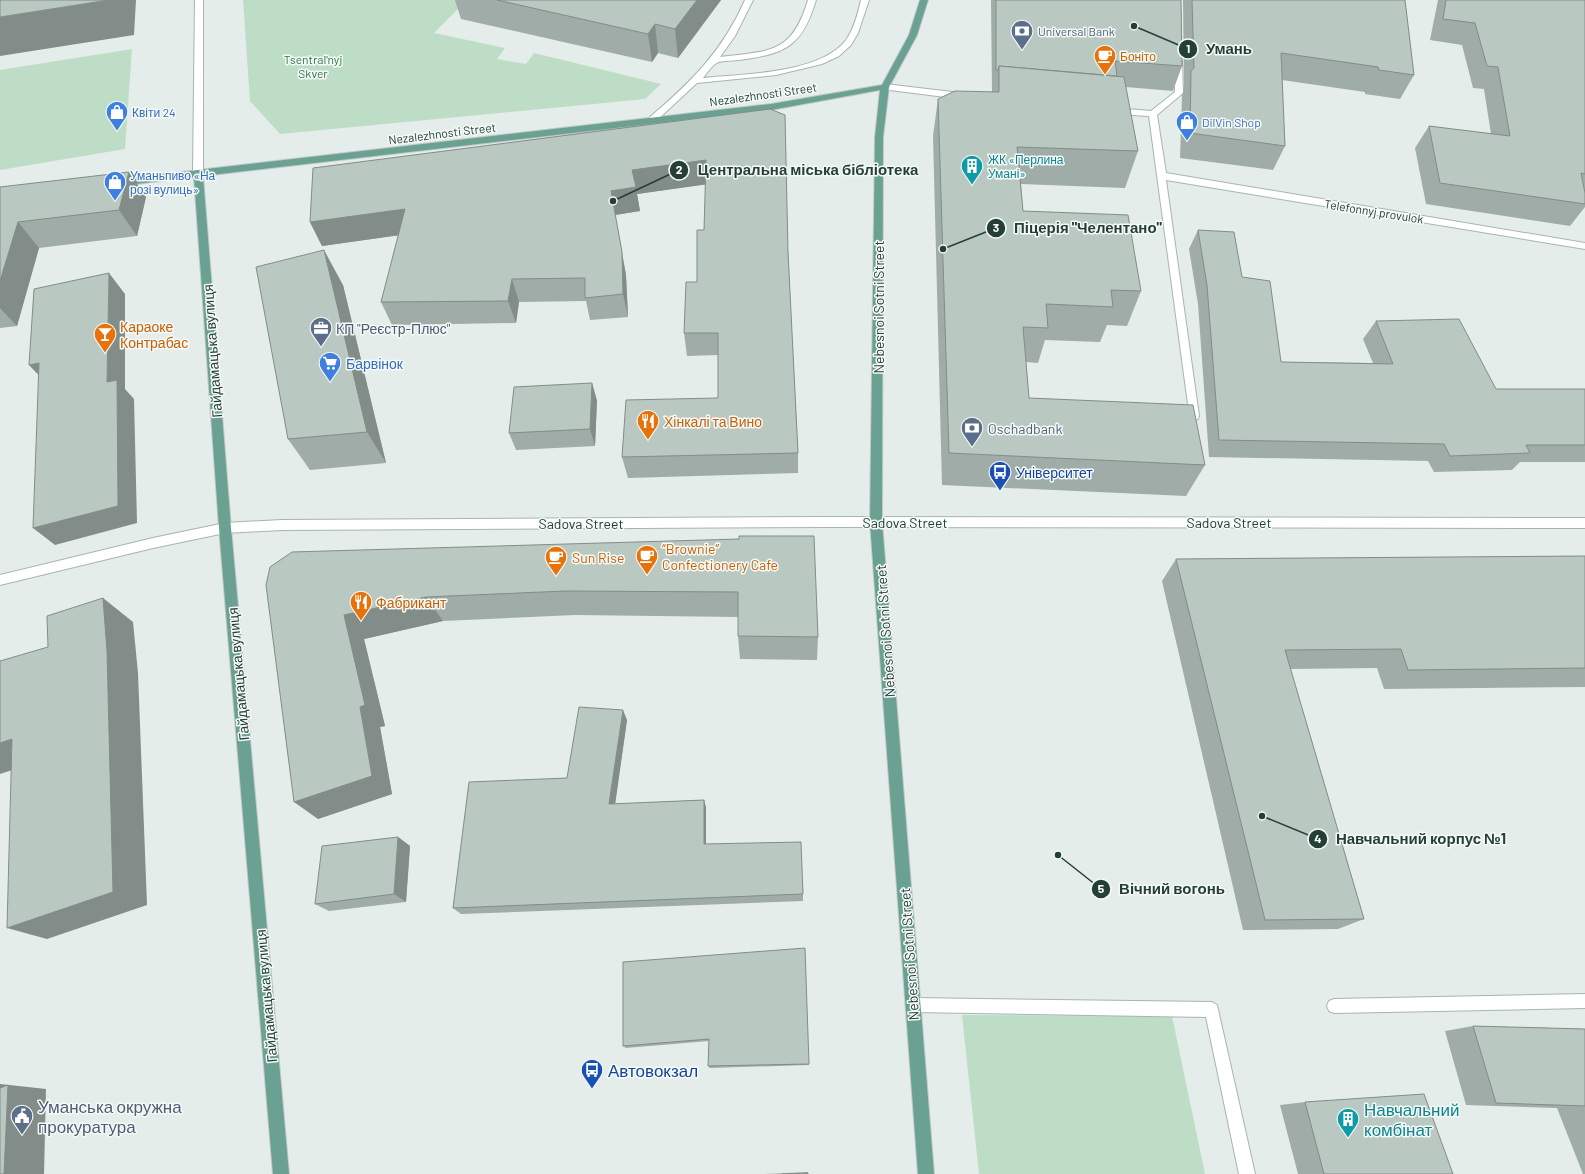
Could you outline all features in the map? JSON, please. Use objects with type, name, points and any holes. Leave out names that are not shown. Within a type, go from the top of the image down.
[{"type":"main road","points":[[885,87],[913,35],[924,0]]},
{"type":"main road","name":"Nezalezhnosti Street","points":[[107,184],[771,107],[885,87]]},
{"type":"main road","name":"Nebesnoi Sotni Street","points":[[885,87],[879,137],[876,522],[926,1174]]},
{"type":"main road","name":"Гайдамацька вулиця","points":[[198,173],[226,528],[281,1174]]},
{"type":"street","points":[[198,173],[199,0]]},
{"type":"street","points":[[652,120],[675,100],[712,61],[728,41],[749,0]]},
{"type":"street","points":[[712,61],[782,48],[795,37],[812,0]]},
{"type":"street","points":[[694,81],[781,72],[803,68],[836,55],[848,43],[857,26],[865,0]]},
{"type":"street","points":[[1106,110],[1153,114],[1179,93],[1178,54]]},
{"type":"street","points":[[885,87],[966,97]]},
{"type":"street","points":[[1153,114],[1163,176],[1194,416]]},
{"type":"street","name":"Telefonnyj provulok","points":[[1163,176],[1585,246]]},
{"type":"street","name":"Sadova Street","points":[[0,580],[153,543],[226,528],[290,525],[876,522],[1585,523]]},
{"type":"street","points":[[1334,1006],[1585,1001]]},
{"type":"street","points":[[913,1005],[1212,1010],[1247,1174]]},
{"type":"green space","name":"Tsentral'nyj Skver","points":[[243,0],[467,0],[434,33],[505,48],[497,59],[526,64],[534,53],[661,84],[645,99],[280,134],[250,101]]},
{"type":"green space","points":[[132,49],[125,149],[0,170],[0,70]]},
{"type":"green space","points":[[962,1015],[1172,1016],[1205,1174],[979,1174]]},
{"type":"building","points":[[0,0],[109,0],[0,17]]},
{"type":"building","points":[[497,0],[697,0],[675,29],[655,24],[648,34]]},
{"type":"building","points":[[996,0],[1181,0],[1182,66],[1115,61],[1117,76],[999,66],[998,70],[996,70]]},
{"type":"building","points":[[1192,0],[1405,0],[1414,75],[1379,70],[1378,67],[1281,53],[1285,146],[1190,133],[1191,71],[1194,68]]},
{"type":"building","points":[[1446,0],[1585,0],[1585,174],[1581,173],[1585,193],[1585,204],[1440,183],[1429,126],[1510,136],[1498,67],[1487,66],[1475,23],[1443,19]]},
{"type":"building","points":[[999,66],[1124,77],[1138,151],[1017,147],[1023,211],[1128,215],[1141,291],[1111,290],[1113,307],[1046,304],[1048,328],[1023,327],[1029,398],[1193,405],[1205,465],[949,453],[938,99],[955,91],[999,92]]},
{"type":"building","points":[[770,109],[785,115],[788,252],[798,453],[622,457],[626,400],[718,398],[718,333],[684,333],[686,282],[697,282],[697,230],[704,230],[706,160],[632,170],[636,187],[611,191],[622,252],[623,294],[585,298],[585,278],[512,279],[508,301],[381,302],[405,209],[310,222],[313,168]]},
{"type":"building","points":[[129,172],[119,210],[18,222],[0,281],[0,187]]},
{"type":"building","points":[[1198,230],[1234,232],[1242,277],[1270,281],[1281,362],[1393,364],[1376,321],[1459,319],[1496,389],[1585,389],[1585,445],[1526,445],[1530,453],[1450,456],[1444,444],[1219,440],[1207,285]]},
{"type":"building","name":"Барвінок","points":[[324,250],[367,432],[288,439],[256,267]]},
{"type":"building","points":[[109,273],[107,382],[117,380],[118,506],[33,528],[39,363],[29,365],[34,289]]},
{"type":"building","points":[[592,383],[590,429],[509,433],[514,387]]},
{"type":"building","points":[[739,536],[814,536],[818,637],[738,636],[738,592],[565,591],[426,597],[344,615],[365,705],[360,707],[372,776],[294,802],[266,585],[270,567],[292,552],[739,539]]},
{"type":"building","points":[[1585,556],[1585,668],[1408,670],[1401,649],[1285,650],[1364,919],[1265,920],[1176,559]]},
{"type":"building","points":[[103,598],[107,651],[113,892],[7,928],[12,739],[0,743],[0,661],[48,647],[47,616]]},
{"type":"building","points":[[579,707],[623,710],[609,804],[704,800],[704,844],[801,842],[803,894],[453,908],[469,782],[567,778]]},
{"type":"building","points":[[398,837],[394,894],[315,904],[322,846]]},
{"type":"building","points":[[805,948],[809,1064],[708,1066],[709,1039],[623,1046],[623,962]]},
{"type":"building","points":[[1473,1026],[1585,1029],[1585,1106],[1496,1103]]},
{"type":"building","points":[[8,1085],[4,1174],[0,1174],[0,1088]]},
{"type":"building","name":"Навчальний комбінат","points":[[1424,1094],[1453,1174],[1324,1174],[1305,1102]]},
{"type":"building","points":[[808,1173],[808,1174],[782,1174]]},
{"type":"place","name":"Умань","points":[[1134,26]]},
{"type":"place","name":"Universal Bank","points":[[1022,50]]},
{"type":"place","name":"Боніто","points":[[1105,76]]},
{"type":"place","name":"Квіти 24","points":[[117,132]]},
{"type":"place","name":"DilVin Shop","points":[[1187,142]]},
{"type":"place","name":"ЖК «Перлина Умані»","points":[[972,186]]},
{"type":"place","name":"Центральна міська бібліотека","points":[[613,201]]},
{"type":"place","name":"Уманьпиво «На розі вулиць»","points":[[115,202]]},
{"type":"place","name":"Піцерія \"Челентано\"","points":[[943,249]]},
{"type":"place","name":"КП \"Реєстр-Плюс\"","points":[[321,348]]},
{"type":"place","name":"Караоке Контрабас","points":[[105,354]]},
{"type":"place","name":"Барвінок","points":[[330,382]]},
{"type":"place","name":"Хінкалі та Вино","points":[[648,440]]},
{"type":"place","name":"Oschadbank","points":[[972,448]]},
{"type":"place","name":"Університет","points":[[1000,492]]},
{"type":"place","name":"Sun Rise","points":[[556,576]]},
{"type":"place","name":"“Brownie” Confectionery Cafe","points":[[647,576]]},
{"type":"place","name":"Фабрикант","points":[[361,622]]},
{"type":"place","name":"Навчальний корпус №1","points":[[1262,816]]},
{"type":"place","name":"Вічний вогонь","points":[[1058,855]]},
{"type":"place","name":"Автовокзал","points":[[592,1090]]},
{"type":"place","name":"Уманська окружна прокуратура","points":[[22,1136]]},
{"type":"place","name":"Навчальний комбінат","points":[[1348,1138]]}]
